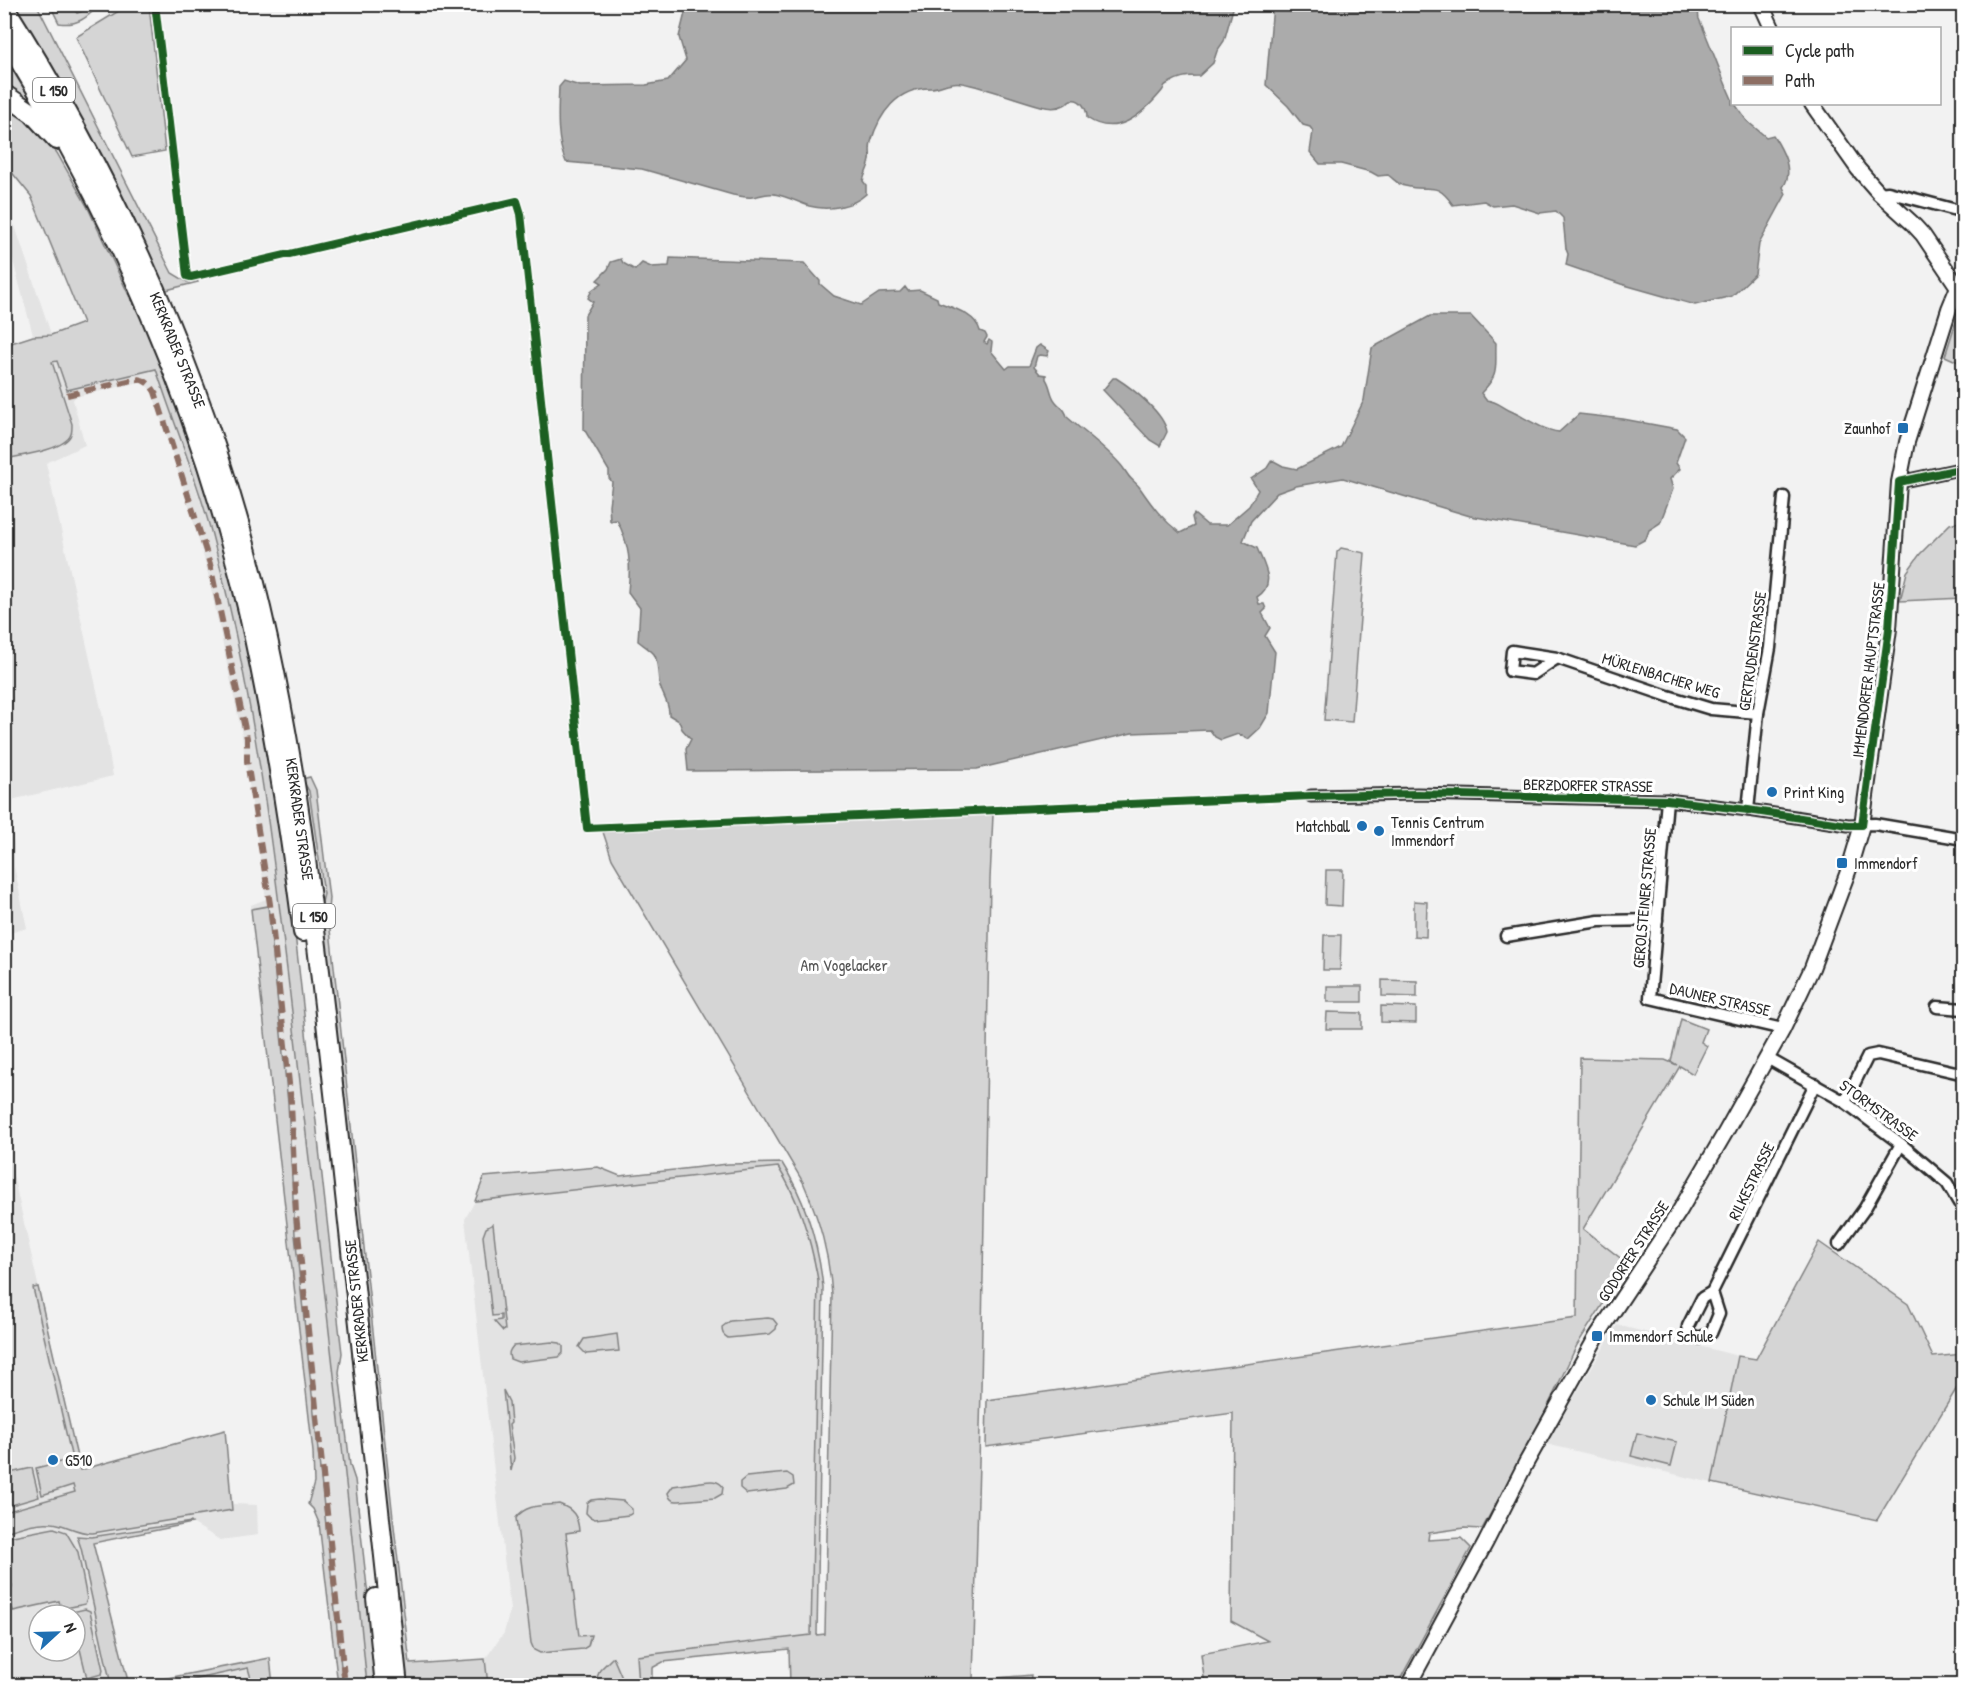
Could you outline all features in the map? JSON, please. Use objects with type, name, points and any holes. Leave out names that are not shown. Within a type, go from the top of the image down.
[{"type":"highway","name":"KERKRADER STRASSE","points":[[4,6],[56,92],[101,177],[165,315],[216,449],[239,521],[263,614],[280,690],[303,829],[398,1686]]},
{"type":"highway","name":"KERKRADER STRASSE","points":[[4,36],[77,161],[147,308],[203,455],[248,610],[290,832],[307,962],[385,1686]]},
{"type":"highway","name":"L 150","points":[[4,94],[32,113],[77,161]]},
{"type":"street","points":[[1761,4],[1772,27]]},
{"type":"street","points":[[1813,105],[1858,169],[1879,193],[1923,235],[1961,285]]},
{"type":"street","points":[[1879,193],[1888,192],[1964,212]]},
{"type":"street","name":"IMMENDORFER HAUPTSTRASSE","points":[[1862,825],[1889,629],[1899,482],[1907,442],[1949,309],[1961,285]]},
{"type":"street","points":[[1899,482],[1964,468]]},
{"type":"street","name":"GERTRUDENSTRASSE","points":[[1748,810],[1758,713],[1770,648],[1784,497]]},
{"type":"street","name":"MÜRLENBACHER WEG","points":[[1557,658],[1711,709],[1758,713]]},
{"type":"street","name":"BERZDORFER STRASSE","points":[[1311,795],[1417,794],[1667,800],[1848,825],[1875,824],[1964,839]]},
{"type":"street","name":"GEROLSTEINER STRASSE","points":[[1650,998],[1667,800]]},
{"type":"street","name":"GODORFER STRASSE","points":[[1408,1686],[1576,1372],[1678,1212],[1783,1029],[1812,968],[1849,869],[1862,825]]},
{"type":"street","points":[[1506,936],[1599,921],[1657,920]]},
{"type":"street","name":"DAUNER STRASSE","points":[[1650,998],[1783,1029]]},
{"type":"street","points":[[1937,1007],[1964,1009]]},
{"type":"street","points":[[1845,1102],[1868,1056],[1872,1054],[1964,1074]]},
{"type":"street","name":"STORMSTRASSE","points":[[1767,1058],[1845,1102],[1901,1144],[1947,1183],[1959,1203]]},
{"type":"street","name":"RILKESTRASSE","points":[[1712,1292],[1815,1084]]},
{"type":"street","points":[[1839,1244],[1865,1208],[1901,1144]]},
{"type":"shaded area","points":[[687,4],[1234,5],[1224,41],[1213,63],[1199,76],[1179,78],[1166,85],[1146,108],[1118,125],[1098,124],[1087,118],[1083,105],[1075,100],[1052,108],[958,82],[908,92],[891,104],[874,132],[870,144],[869,163],[863,181],[866,185],[866,194],[847,205],[824,208],[809,206],[774,194],[742,197],[642,169],[566,162],[559,135],[559,87],[564,81],[580,86],[646,85],[668,81],[686,60],[679,37]]},
{"type":"shaded area","points":[[1273,5],[1697,5],[1699,19],[1731,97],[1731,105],[1736,105],[1747,121],[1766,137],[1773,135],[1783,153],[1788,174],[1783,187],[1786,194],[1759,244],[1755,274],[1732,296],[1695,305],[1621,284],[1566,265],[1568,254],[1563,218],[1556,211],[1540,213],[1512,204],[1493,206],[1484,201],[1453,205],[1436,189],[1414,188],[1398,183],[1388,175],[1378,176],[1341,164],[1320,164],[1310,152],[1313,131],[1310,127],[1303,125],[1288,106],[1266,85]]},
{"type":"shaded area","points":[[5,150],[149,371],[156,369],[211,532],[234,628],[258,757],[278,899],[347,1476],[367,1685],[338,1685],[319,1523],[313,1509],[308,1504],[314,1483],[313,1452],[251,905],[266,899],[241,730],[206,565],[153,394],[140,382],[75,397],[73,400],[85,445],[46,463],[102,713],[113,776],[7,801],[5,806],[14,844],[14,866],[27,928],[10,933],[4,906],[4,345],[33,335],[5,231],[4,209],[15,226],[51,334],[83,323],[31,196],[5,164]]},
{"type":"shaded area","points":[[670,258],[804,263],[820,281],[820,284],[834,296],[861,305],[879,293],[900,292],[905,287],[908,291],[920,290],[974,320],[980,331],[987,337],[984,342],[987,344],[989,340],[992,342],[991,351],[1006,369],[1010,366],[1029,366],[1036,348],[1040,345],[1049,351],[1047,356],[1037,356],[1034,367],[1040,374],[1046,375],[1053,397],[1067,417],[1114,457],[1158,512],[1180,533],[1194,526],[1192,517],[1194,514],[1207,525],[1227,525],[1249,506],[1258,490],[1251,479],[1267,468],[1272,460],[1283,466],[1297,469],[1341,447],[1364,400],[1372,348],[1430,316],[1471,316],[1496,343],[1494,376],[1481,393],[1486,400],[1497,403],[1541,427],[1559,432],[1579,414],[1677,429],[1685,437],[1676,463],[1680,469],[1670,479],[1673,489],[1660,523],[1649,530],[1646,539],[1635,545],[1470,516],[1343,478],[1296,486],[1277,493],[1251,521],[1243,541],[1257,548],[1267,574],[1266,586],[1257,597],[1259,604],[1264,604],[1266,609],[1262,613],[1270,628],[1265,636],[1275,652],[1269,713],[1260,728],[1248,739],[1238,734],[1221,740],[1215,737],[1210,730],[1132,733],[977,769],[688,771],[686,749],[691,739],[682,729],[679,721],[669,715],[659,682],[654,654],[638,641],[640,608],[628,592],[627,547],[617,520],[610,521],[609,505],[612,482],[609,478],[609,471],[584,429],[585,315],[593,302],[588,298],[592,290],[602,283],[597,280],[608,269],[611,262],[621,259],[623,263],[635,270],[642,263],[651,267],[669,266]]},
{"type":"shaded area","points":[[1113,378],[1138,394],[1160,417],[1167,432],[1160,446],[1150,440],[1103,390]]},
{"type":"shaded area","points":[[10,1161],[80,1470],[225,1430],[233,1504],[257,1505],[258,1535],[220,1540],[192,1523],[93,1543],[129,1685],[5,1685],[4,1162]]},
{"type":"shaded area","points":[[778,1167],[789,1184],[808,1232],[818,1280],[811,1635],[637,1656],[639,1685],[488,1685],[485,1659],[504,1633],[510,1610],[465,1219],[475,1201]]},
{"type":"shaded area","name":"Schule IM Süden","points":[[1617,1325],[1738,1356],[1712,1483],[1546,1444]]},
{"type":"shaded area","points":[[270,1658],[273,1685],[132,1686]]},
{"type":"green space","points":[[130,4],[149,5],[165,151],[132,157],[76,37]]},
{"type":"green space","points":[[14,5],[37,5],[172,273],[187,282],[197,280],[198,282],[166,290],[111,176]]},
{"type":"green space","points":[[50,5],[71,5],[77,13],[99,5],[81,20],[65,24],[59,23]]},
{"type":"green space","points":[[4,56],[40,115],[5,90]]},
{"type":"green space","points":[[4,101],[32,120],[57,153],[88,208],[132,302],[149,330],[207,491],[254,668],[289,880],[342,1353],[339,1372],[350,1465],[355,1480],[378,1685],[367,1685],[279,902],[258,754],[230,607],[206,514],[156,369],[67,390],[57,361],[52,362],[72,424],[71,434],[67,440],[52,448],[5,459],[5,345],[33,336],[51,335],[83,323],[31,196],[5,164]]},
{"type":"green space","points":[[1963,300],[1963,364],[1945,356]]},
{"type":"green space","points":[[1963,521],[1963,598],[1900,601],[1907,572],[1920,554],[1950,524]]},
{"type":"green space","points":[[1341,548],[1365,553],[1352,722],[1324,720],[1337,552]]},
{"type":"green space","points":[[310,777],[316,790],[329,898],[328,911],[410,1664],[485,1659],[488,1685],[406,1685],[320,910],[324,894],[309,791],[302,779]]},
{"type":"green space","name":"Am Vogelacker","points":[[993,815],[973,1680],[1031,1675],[1030,1685],[790,1685],[789,1649],[663,1662],[652,1668],[652,1685],[639,1685],[637,1656],[811,1635],[818,1280],[808,1236],[793,1193],[778,1167],[475,1201],[484,1177],[598,1167],[620,1176],[728,1164],[782,1163],[798,1192],[810,1222],[823,1287],[817,1635],[825,1634],[832,1295],[823,1237],[803,1182],[612,859],[603,832]]},
{"type":"green space","points":[[1326,870],[1343,870],[1342,906],[1325,905]]},
{"type":"green space","points":[[1414,901],[1427,902],[1426,937],[1414,936]]},
{"type":"green space","points":[[268,906],[288,1103],[295,1235],[343,1685],[338,1685],[319,1523],[313,1509],[308,1504],[314,1483],[313,1452],[251,909]]},
{"type":"green space","points":[[1324,935],[1341,935],[1340,970],[1323,970]]},
{"type":"green space","points":[[1382,980],[1417,981],[1417,997],[1382,996]]},
{"type":"green space","points":[[1327,986],[1362,986],[1362,1002],[1327,1002]]},
{"type":"green space","points":[[1381,1006],[1416,1007],[1416,1023],[1381,1022]]},
{"type":"green space","points":[[1327,1012],[1362,1013],[1362,1029],[1326,1029]]},
{"type":"green space","points":[[1681,1019],[1706,1029],[1701,1042],[1707,1046],[1693,1074],[1680,1066],[1583,1229],[1628,1264],[1577,1345],[1535,1433],[1482,1529],[1464,1528],[1429,1533],[1428,1540],[1461,1538],[1471,1548],[1397,1685],[1205,1685],[1201,1654],[1268,1641],[1231,1621],[1233,1413],[986,1447],[987,1400],[1577,1318],[1580,1058],[1665,1060],[1677,1065],[1671,1061]]},
{"type":"green space","points":[[493,1224],[505,1330],[503,1331],[494,1321],[501,1320],[501,1315],[492,1316],[483,1236],[486,1228]]},
{"type":"green space","points":[[1819,1242],[1908,1304],[1933,1357],[1963,1354],[1963,1378],[1877,1520],[1712,1483],[1738,1356],[1756,1359]]},
{"type":"green space","points":[[38,1287],[80,1470],[225,1430],[232,1510],[93,1533],[46,1523],[28,1525],[5,1532],[5,1512],[75,1492],[73,1485],[42,1495],[36,1468],[72,1459],[33,1288]]},
{"type":"green space","points":[[773,1319],[777,1324],[776,1329],[770,1334],[728,1338],[724,1335],[722,1327],[730,1321]]},
{"type":"green space","points":[[617,1334],[619,1351],[586,1354],[579,1347],[584,1339]]},
{"type":"green space","points":[[552,1342],[563,1346],[563,1353],[559,1357],[518,1362],[510,1359],[509,1352],[513,1346]]},
{"type":"green space","points":[[503,1390],[509,1402],[511,1423],[509,1425],[514,1458],[511,1471]]},
{"type":"green space","points":[[1637,1433],[1677,1442],[1671,1466],[1631,1456]]},
{"type":"green space","points":[[32,1468],[39,1497],[5,1507],[5,1474]]},
{"type":"green space","points":[[787,1473],[793,1477],[794,1485],[787,1489],[747,1494],[740,1488],[740,1482],[746,1477]]},
{"type":"green space","points":[[701,1482],[719,1483],[723,1487],[722,1494],[715,1498],[679,1501],[673,1500],[668,1493],[673,1486]]},
{"type":"green space","points":[[600,1499],[623,1501],[632,1509],[632,1513],[595,1519],[590,1517],[586,1513],[587,1503]]},
{"type":"green space","points":[[559,1504],[568,1508],[577,1521],[579,1531],[566,1533],[579,1636],[591,1635],[588,1646],[583,1649],[540,1653],[534,1650],[531,1643],[516,1518],[530,1508]]},
{"type":"green space","points":[[191,1522],[93,1543],[129,1685],[111,1685],[77,1536],[91,1537]]},
{"type":"green space","points":[[54,1528],[66,1532],[78,1552],[87,1599],[85,1603],[60,1603],[59,1601],[27,1603],[27,1608],[13,1611],[8,1589],[12,1588],[12,1585],[7,1586],[5,1572],[5,1540],[8,1537]]},
{"type":"green space","points":[[87,1610],[90,1611],[103,1670],[102,1674],[87,1678],[83,1663],[87,1663]]},
{"type":"green space","points":[[613,1657],[625,1685],[594,1685],[600,1670]]},
{"type":"green space","points":[[270,1658],[273,1685],[266,1685],[264,1680],[252,1682],[248,1668],[170,1685],[132,1685]]},
{"type":"marked path","points":[[67,395],[137,379],[145,381],[151,387],[155,392],[210,564],[247,738],[247,761],[270,904],[291,1102],[296,1214],[345,1686]]},
{"type":"cycle path","points":[[155,4],[187,276],[191,277],[517,201],[521,214],[587,828],[1311,796],[1417,794],[1667,800],[1862,825],[1889,629],[1899,482],[1964,468]]},
{"type":"place","name":"Zaunhof","points":[[1903,428]]},
{"type":"place","name":"Print King","points":[[1772,792]]},
{"type":"place","name":"Matchball","points":[[1362,826]]},
{"type":"place","name":"Tennis Centrum Immendorf","points":[[1379,831]]},
{"type":"place","name":"Immendorf","points":[[1842,863]]},
{"type":"place","name":"Immendorf Schule","points":[[1597,1336]]},
{"type":"place","name":"Schule IM Süden","points":[[1651,1400]]},
{"type":"place","name":"G510","points":[[53,1460]]}]
